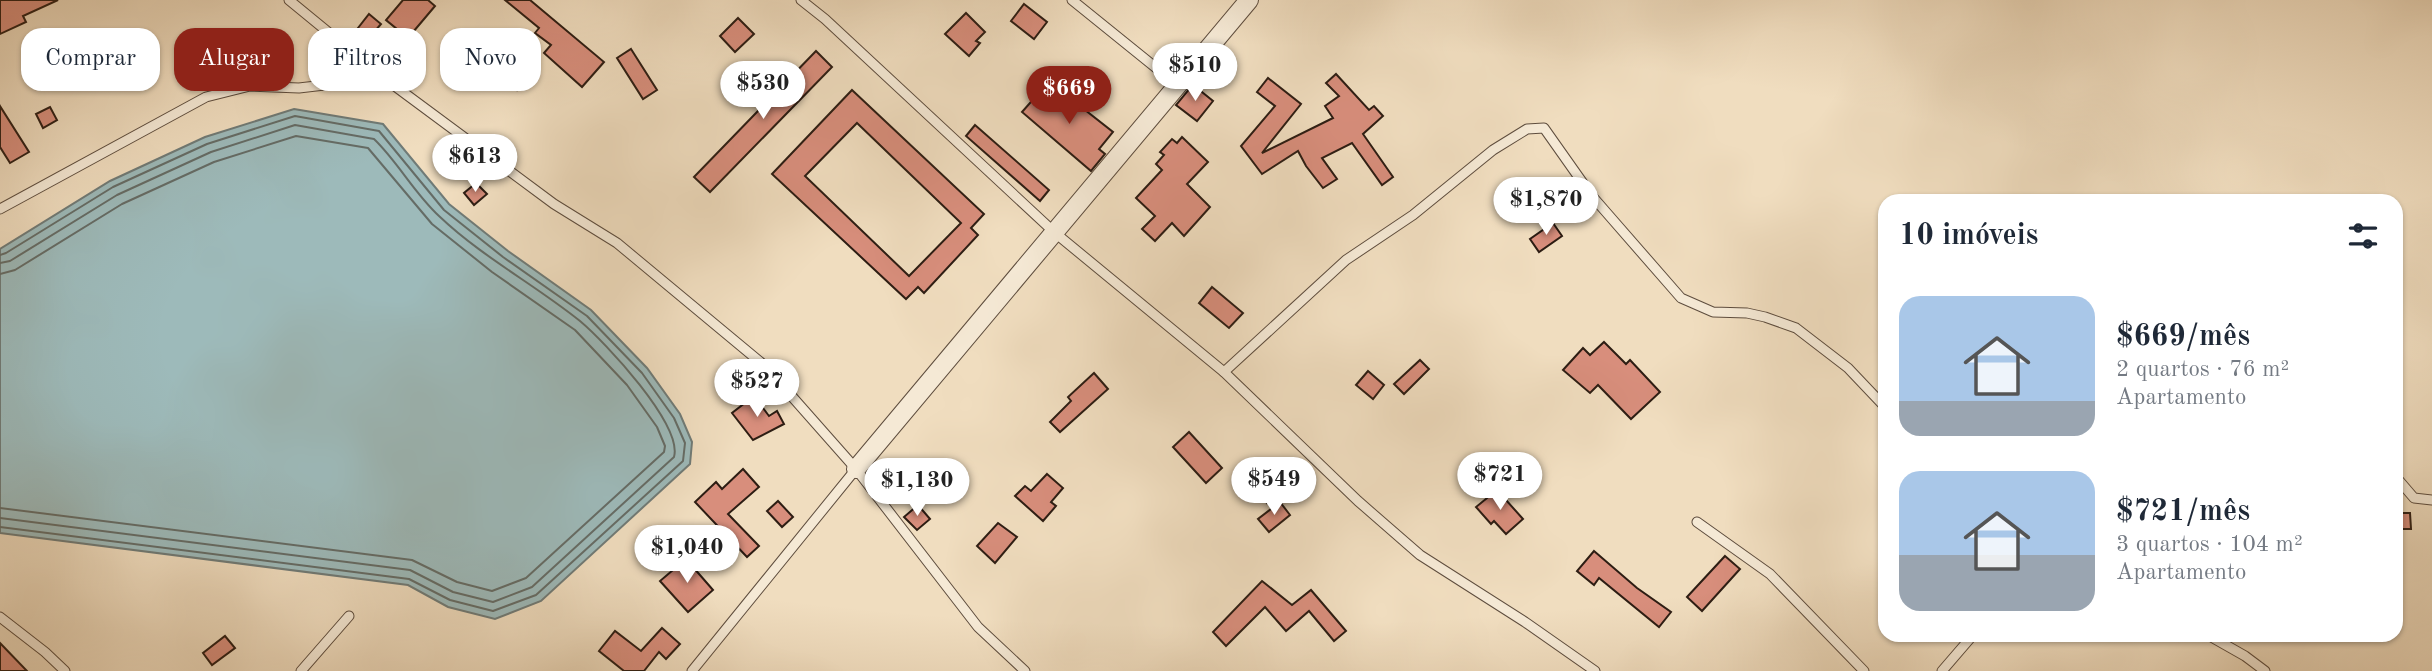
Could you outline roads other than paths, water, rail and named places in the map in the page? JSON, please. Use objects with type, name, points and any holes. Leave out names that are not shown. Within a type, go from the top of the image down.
[{"type":"street","points":[[856,469],[1249,0]]},
{"type":"lane","points":[[289,0],[323,28]]},
{"type":"lane","points":[[801,0],[825,19],[1054,232],[1224,372],[1358,500],[1420,555],[1525,622],[1595,671]]},
{"type":"lane","points":[[1072,0],[1176,84]]},
{"type":"lane","points":[[0,209],[206,97],[250,86],[308,87]]},
{"type":"lane","points":[[402,91],[554,204],[617,243],[765,366],[856,469],[978,627],[998,649],[1025,671]]},
{"type":"lane","points":[[1224,372],[1346,260],[1413,215],[1493,150],[1527,129],[1544,128],[1592,196],[1682,298],[1713,312],[1747,313],[1796,328],[1848,368],[1878,400]]},
{"type":"lane","points":[[692,671],[856,469]]},
{"type":"lane","points":[[2403,485],[2414,498],[2432,500]]},
{"type":"lane","points":[[1697,522],[1770,574],[1864,671]]},
{"type":"lane","points":[[301,671],[349,616]]},
{"type":"lane","points":[[0,617],[65,671]]},
{"type":"lane","points":[[1942,671],[1967,642]]},
{"type":"lane","points":[[2220,642],[2265,671]]},
{"type":"water","points":[[294,109],[383,124],[449,204],[508,251],[591,310],[647,368],[680,414],[692,442],[690,464],[541,601],[495,619],[448,607],[408,585],[0,533],[0,249],[110,181],[205,137]]}]
